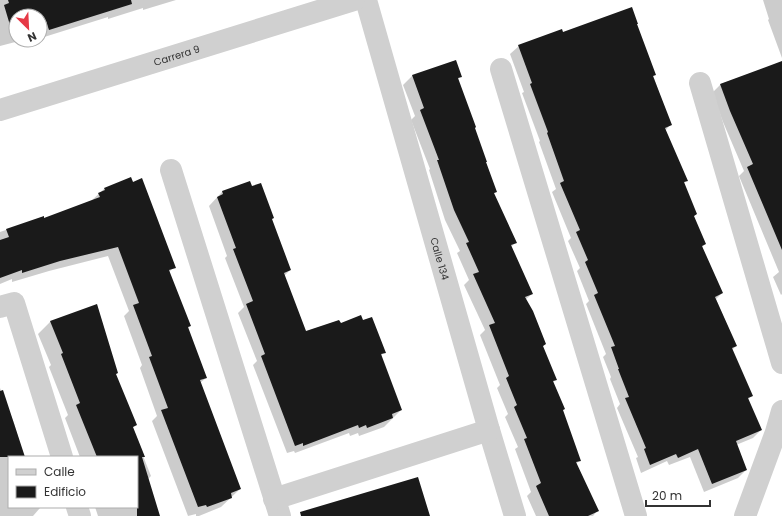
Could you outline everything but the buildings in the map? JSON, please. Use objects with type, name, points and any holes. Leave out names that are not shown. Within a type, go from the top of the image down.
[{"type":"street","name":"Carrera 9","points":[[0,110],[332,3],[354,0]]},
{"type":"street","name":"Calle 134","points":[[366,0],[515,516]]},
{"type":"street","points":[[502,69],[636,516]]},
{"type":"street","points":[[700,83],[782,363]]},
{"type":"street","points":[[171,170],[277,507],[489,430]]},
{"type":"street","points":[[0,307],[14,303],[62,456]]},
{"type":"street","points":[[745,516],[776,432],[782,411]]}]
